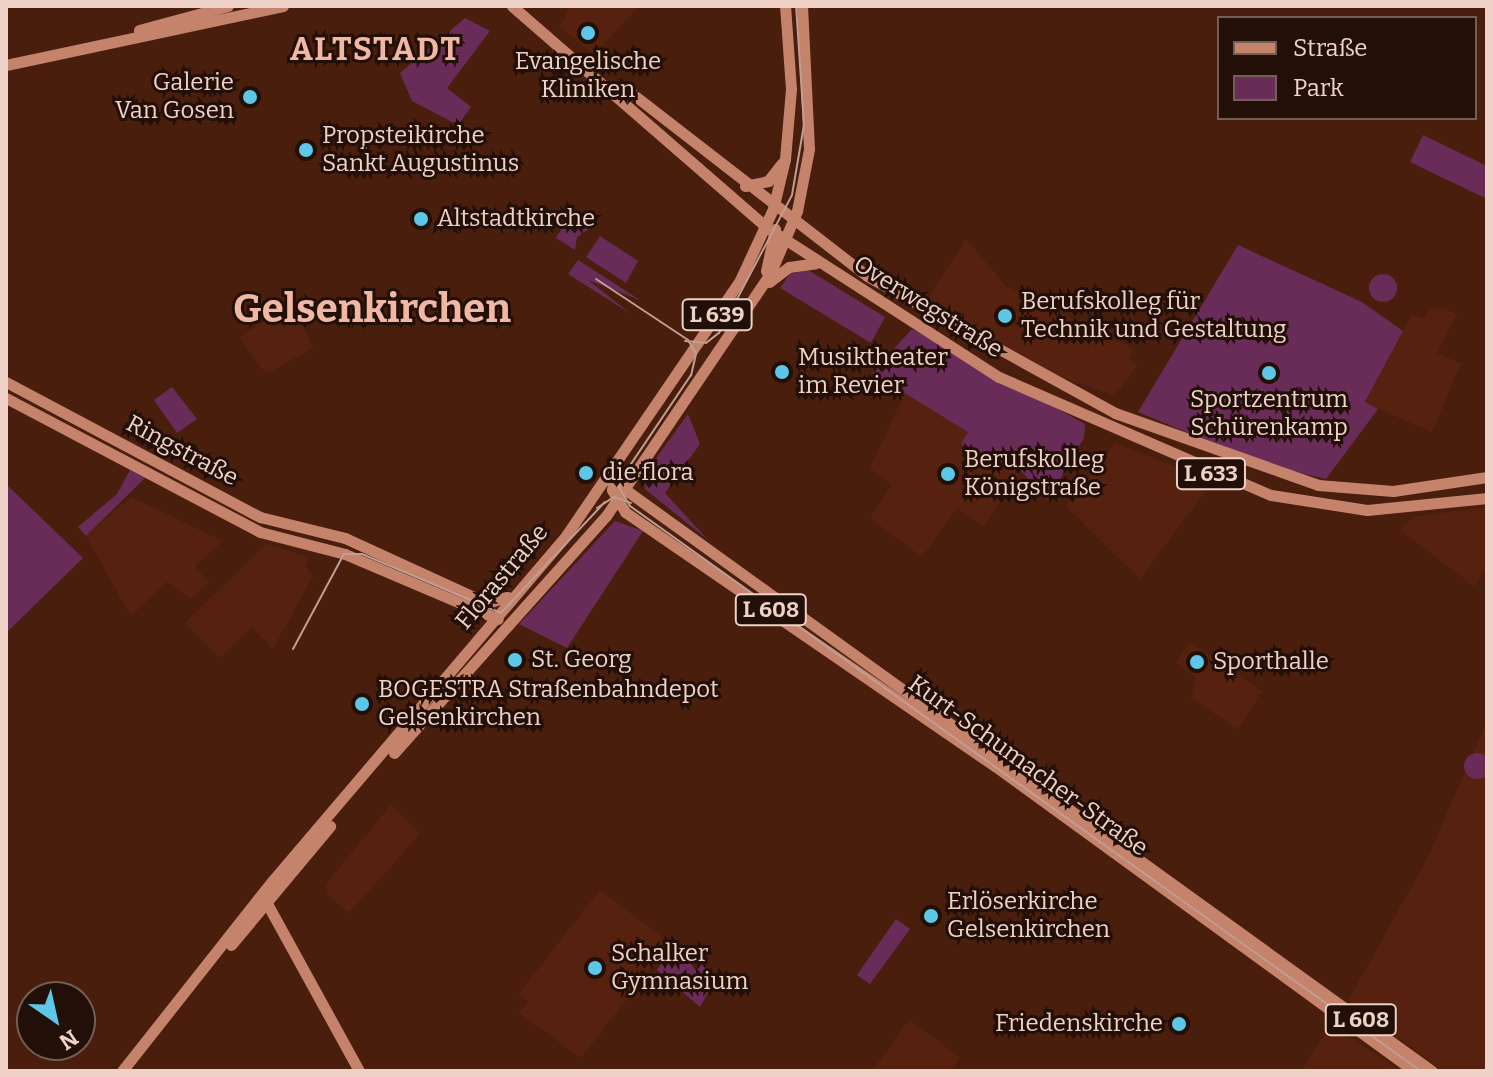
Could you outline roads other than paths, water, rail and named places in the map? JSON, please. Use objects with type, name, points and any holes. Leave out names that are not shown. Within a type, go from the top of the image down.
[{"type":"main road","points":[[6,58],[228,6]]},
{"type":"main road","points":[[6,65],[253,9],[283,6]]},
{"type":"main road","name":"Overwegstraße","points":[[512,6],[770,230],[816,263],[999,377],[1221,478],[1271,495],[1367,510],[1487,498]]},
{"type":"main road","name":"Overwegstraße","points":[[524,6],[793,225],[972,338],[1208,452],[1318,485],[1374,490],[1487,477]]},
{"type":"main road","points":[[762,287],[773,209],[785,159],[791,89],[785,6]]},
{"type":"main road","name":"Florastraße","points":[[122,1071],[190,984],[264,899],[606,516],[617,492],[631,477],[762,287],[793,225],[809,149],[802,6]]},
{"type":"main road","points":[[745,186],[768,181],[785,159]]},
{"type":"main road","name":"Florastraße","points":[[264,899],[511,594],[590,502],[740,280],[770,230]]},
{"type":"main road","name":"Florastraße","points":[[762,287],[789,267],[816,263]]},
{"type":"main road","name":"Ringstraße","points":[[6,382],[260,517],[345,538],[487,603],[511,594]]},
{"type":"main road","name":"Ringstraße","points":[[6,398],[260,532],[337,551],[493,619]]},
{"type":"main road","points":[[590,502],[617,492],[614,469]]},
{"type":"main road","points":[[631,477],[637,495]]},
{"type":"main road","name":"Kurt-Schumacher-Straße","points":[[617,492],[637,495],[1286,973],[1414,1071]]},
{"type":"main road","name":"Kurt-Schumacher-Straße","points":[[617,492],[625,512],[995,766],[1286,973],[1432,1071]]},
{"type":"main road","points":[[606,516],[625,512]]},
{"type":"main road","points":[[461,605],[479,622],[480,636]]},
{"type":"main road","points":[[493,619],[524,609]]},
{"type":"main road","points":[[264,899],[359,1071]]},
{"type":"tram line","points":[[685,341],[706,343],[719,333],[792,195],[804,125],[796,6]]},
{"type":"tram line","points":[[596,279],[688,340],[696,354],[691,375],[623,476]]},
{"type":"tram line","points":[[626,467],[619,487],[630,506],[1421,1071]]},
{"type":"tram line","points":[[597,508],[614,497],[631,503]]},
{"type":"tram line","points":[[293,649],[344,554],[362,554],[501,613],[605,502]]},
{"type":"place","name":"Evangelische Kliniken","points":[[588,33]]},
{"type":"place","name":"Galerie Van Gosen","points":[[250,97]]},
{"type":"place","name":"Propsteikirche Sankt Augustinus","points":[[306,150]]},
{"type":"place","name":"Altstadtkirche","points":[[421,219]]},
{"type":"place","name":"Berufskolleg für Technik und Gestaltung","points":[[1005,316]]},
{"type":"place","name":"Musiktheater im Revier","points":[[782,372]]},
{"type":"place","name":"Sportzentrum Schürenkamp","points":[[1269,373]]},
{"type":"place","name":"die flora","points":[[586,473]]},
{"type":"place","name":"Berufskolleg Königstraße","points":[[948,474]]},
{"type":"place","name":"St. Georg","points":[[515,660]]},
{"type":"place","name":"Sporthalle","points":[[1197,662]]},
{"type":"place","name":"BOGESTRA Straßenbahndepot Gelsenkirchen","points":[[362,704]]},
{"type":"place","name":"Erlöserkirche Gelsenkirchen","points":[[931,916]]},
{"type":"place","name":"Schalker Gymnasium","points":[[595,968]]},
{"type":"place","name":"Friedenskirche","points":[[1179,1024]]},
{"type":"district","name":"ALTSTADT","points":[[376,49]]},
{"type":"district","name":"Gelsenkirchen","points":[[372,309]]}]
